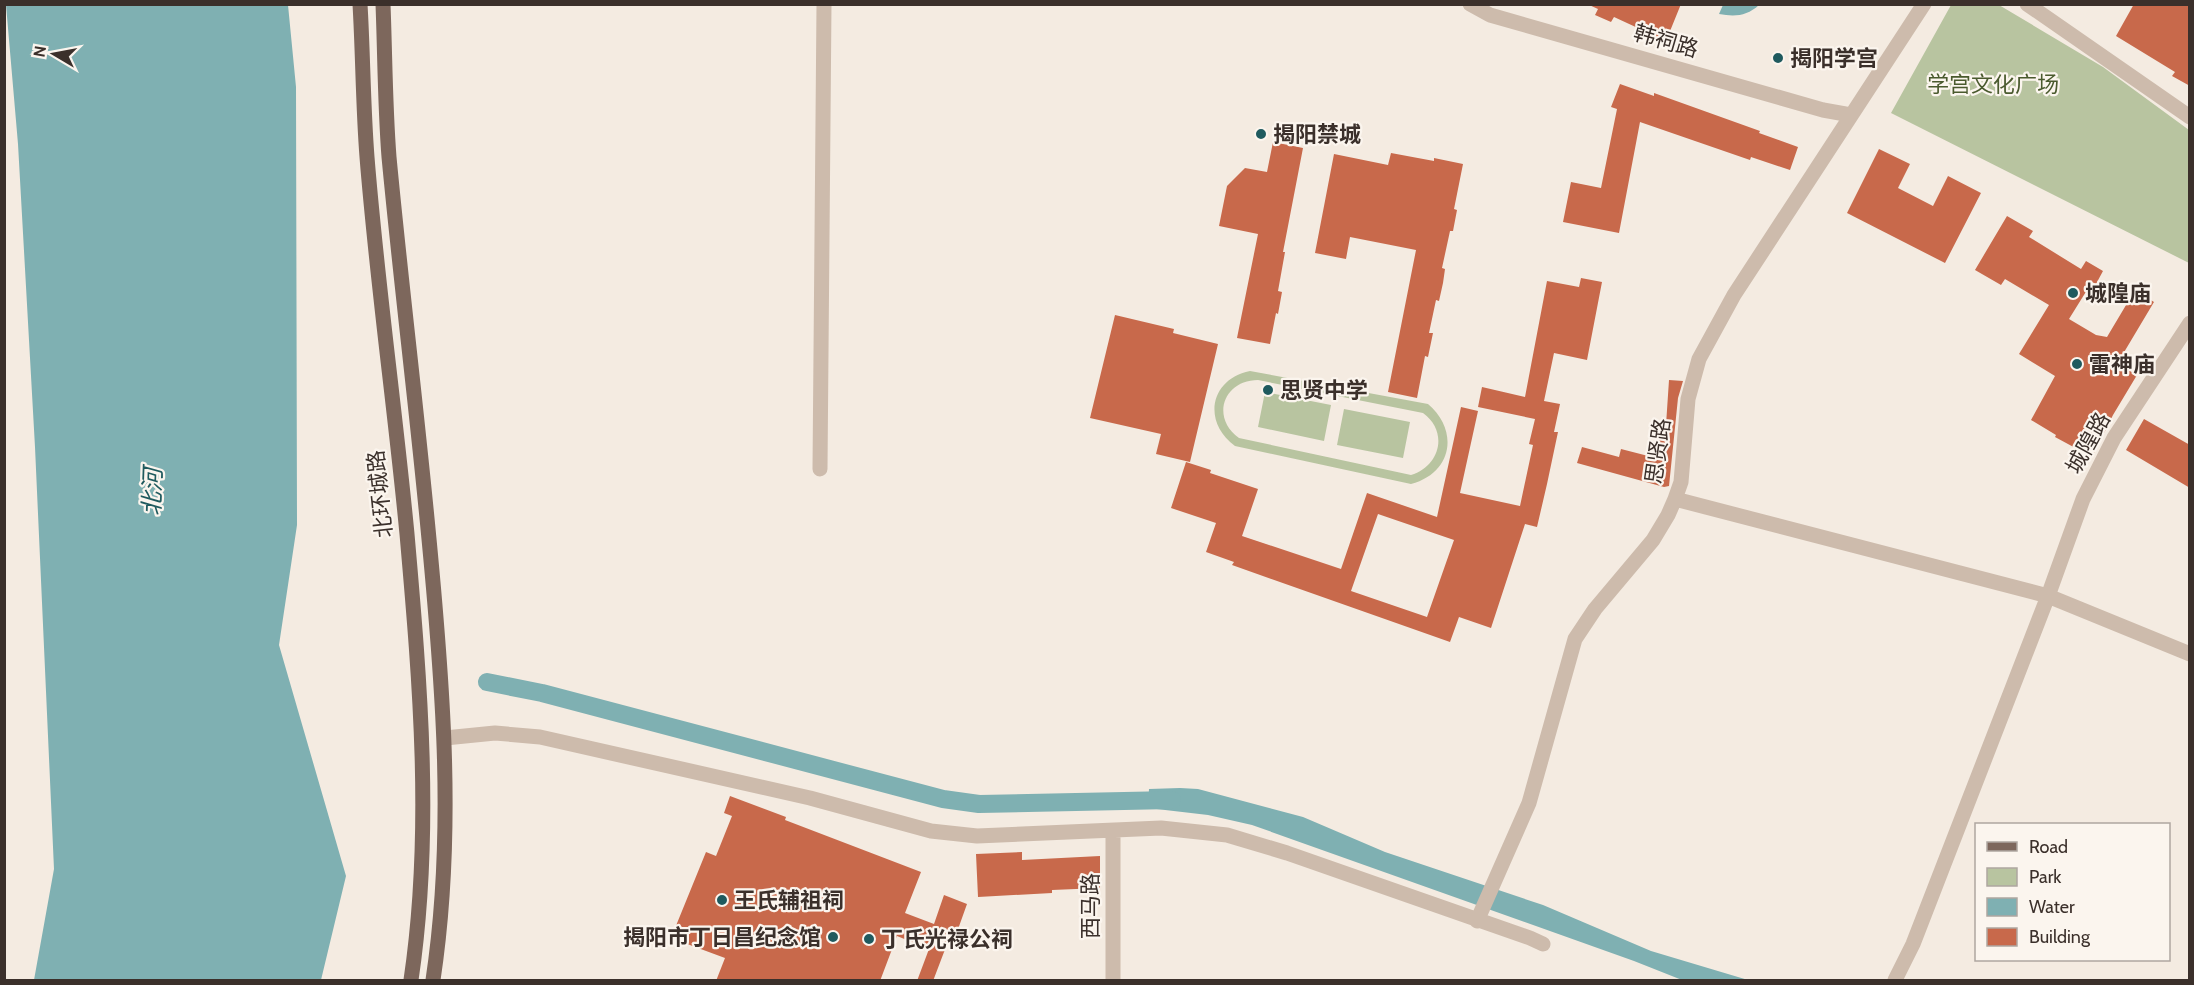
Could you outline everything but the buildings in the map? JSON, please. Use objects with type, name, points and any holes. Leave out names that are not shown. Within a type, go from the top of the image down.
[{"type":"main road","name":"北环城路","points":[[360,4],[367,156],[401,475],[422,711],[421,878],[411,981]]},
{"type":"main road","name":"北环城路","points":[[383,4],[389,154],[425,496],[445,738],[443,879],[440,939],[433,981]]},
{"type":"street","points":[[820,469],[824,4]]},
{"type":"street","name":"韩祠路","points":[[1470,4],[1490,15],[1823,110],[1851,115]]},
{"type":"street","name":"思贤路","points":[[1478,916],[1529,803],[1575,639],[1589,616],[1653,540],[1675,499],[1681,482],[1688,399],[1699,359],[1734,295],[1923,4]]},
{"type":"street","points":[[2027,4],[2190,117]]},
{"type":"street","name":"城隍路","points":[[1895,981],[1913,944],[2048,596],[2083,499],[2114,438],[2190,323]]},
{"type":"street","points":[[1675,499],[2048,596],[2190,654]]},
{"type":"street","points":[[445,738],[495,733],[540,737],[798,796],[949,834],[977,836],[1113,832],[1161,828],[1227,835],[1478,916],[1542,944]]},
{"type":"street","name":"西马路","points":[[1113,832],[1113,981]]},
{"type":"green space","name":"学宫文化广场","points":[[1951,5],[1999,5],[2103,67],[2189,130],[2189,263],[1891,113]]},
{"type":"green space","points":[[1250,371],[1428,404],[1438,414],[1444,426],[1447,450],[1443,461],[1436,471],[1411,484],[1235,446],[1218,425],[1215,402],[1226,383]],"holes":[[[1258,380],[1423,413],[1436,429],[1438,448],[1429,464],[1421,471],[1411,475],[1239,438],[1230,429],[1223,410],[1229,393],[1237,386]]]},
{"type":"green space","points":[[1265,392],[1331,405],[1324,441],[1258,427]]},
{"type":"green space","points":[[1344,409],[1410,422],[1403,458],[1337,445]]},
{"type":"water","points":[[1723,4],[1759,5],[1741,15],[1730,15],[1719,14]]},
{"type":"water","name":"北河","points":[[6,5],[288,5],[296,87],[297,525],[279,645],[346,876],[321,980],[34,980],[54,869],[35,447],[18,144]]},
{"type":"water","points":[[1149,789],[1198,789],[1303,817],[1385,852],[1543,905],[1651,951],[1748,980],[1682,980],[1252,825],[1208,815],[1148,808]]},
{"type":"waterway","points":[[487,682],[542,693],[943,799],[979,804],[1172,800]]},
{"type":"place","name":"揭阳学宫","points":[[1778,58]]},
{"type":"place","name":"揭阳禁城","points":[[1261,134]]},
{"type":"place","name":"城隍庙","points":[[2073,293]]},
{"type":"place","name":"雷神庙","points":[[2077,364]]},
{"type":"place","name":"思贤中学","points":[[1268,390]]},
{"type":"place","name":"王氏辅祖祠","points":[[722,900]]},
{"type":"place","name":"揭阳市丁日昌纪念馆","points":[[833,937]]},
{"type":"place","name":"丁氏光禄公祠","points":[[869,939]]}]
